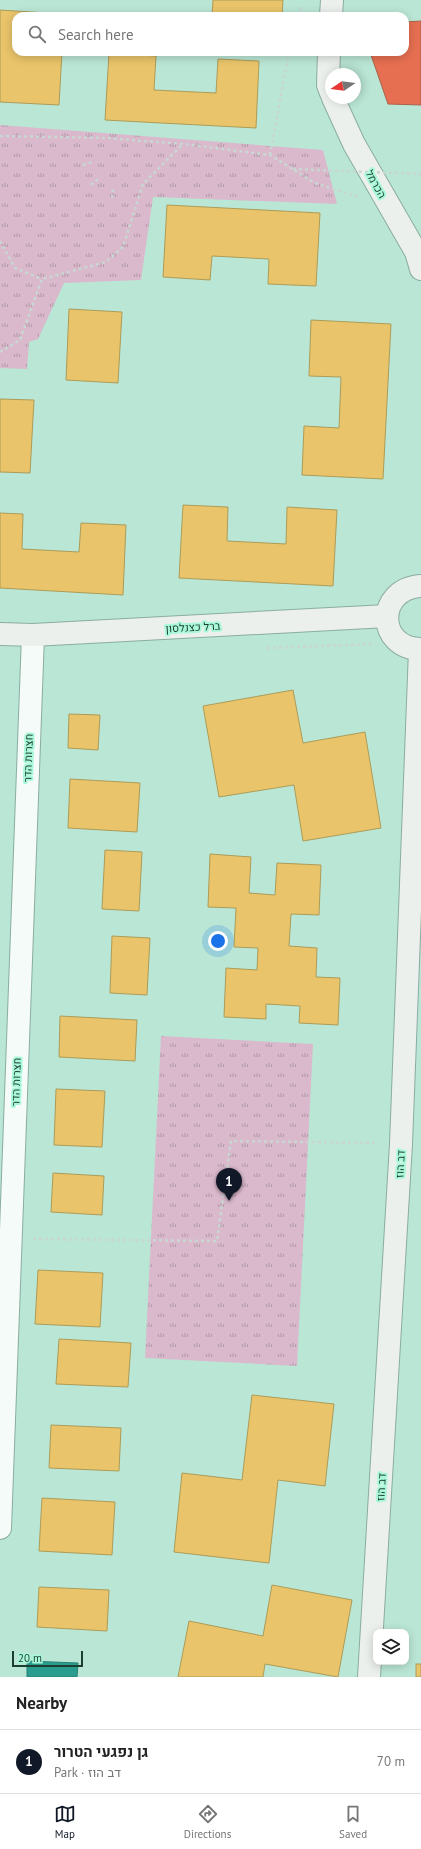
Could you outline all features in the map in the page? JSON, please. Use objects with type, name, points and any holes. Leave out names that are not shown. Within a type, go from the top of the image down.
[{"type":"street","points":[[331,12],[332,0]]},
{"type":"street","points":[[329,56],[329,68]]},
{"type":"street","name":"הכרמל","points":[[336,104],[354,144],[416,252],[421,269]]},
{"type":"street","points":[[420,650],[400,644],[390,632],[386,616],[394,597],[401,590],[411,586],[421,586]]},
{"type":"street","name":"ברל כצנלסון","points":[[0,634],[33,635],[386,616]]},
{"type":"street","name":"חצרות הדר","points":[[0,1528],[33,635]]},
{"type":"street","name":"דב הוז","points":[[369,1677],[401,1144],[420,650]]},
{"type":"path","points":[[300,12],[302,5]]},
{"type":"path","points":[[270,155],[288,56]]},
{"type":"path","points":[[0,136],[107,138],[183,144],[270,155],[315,184],[389,207]]},
{"type":"path","points":[[0,241],[15,268],[42,279],[106,262],[123,247],[143,184],[183,144]]},
{"type":"path","points":[[83,165],[92,162]]},
{"type":"path","points":[[292,169],[421,174]]},
{"type":"path","points":[[91,185],[98,179]]},
{"type":"path","points":[[112,198],[113,189]]},
{"type":"path","points":[[0,352],[20,340],[42,279]]},
{"type":"path","points":[[11,1239],[218,1241],[230,1141],[401,1144]]},
{"type":"green space","points":[[0,125],[323,150],[337,204],[153,197],[141,280],[64,283],[38,339],[29,342],[27,369],[0,368]]},
{"type":"green space","points":[[161,1036],[313,1044],[297,1366],[145,1358]]},
{"type":"building: Homes","points":[[213,0],[283,0],[282,12],[212,12]]},
{"type":"building: Homes","points":[[0,10],[32,12],[12,12],[12,56],[62,56],[59,105],[0,102]]},
{"type":"building: Homes","points":[[109,56],[156,56],[154,90],[216,93],[218,59],[259,61],[256,128],[105,120]]},
{"type":"building: Homes","points":[[167,205],[320,213],[316,286],[268,284],[269,259],[212,256],[210,280],[163,277]]},
{"type":"building: Homes","points":[[69,309],[122,312],[118,383],[66,380]]},
{"type":"building: Homes","points":[[311,320],[391,324],[383,479],[302,475],[304,426],[339,428],[341,377],[309,376]]},
{"type":"building: Homes","points":[[0,399],[34,400],[30,473],[0,472]]},
{"type":"building: Homes","points":[[183,505],[228,507],[227,541],[286,544],[287,507],[337,510],[333,586],[179,578]]},
{"type":"building: Homes","points":[[0,513],[23,514],[22,549],[79,552],[81,523],[126,525],[123,595],[0,588]]},
{"type":"building: Homes","points":[[293,690],[303,743],[365,732],[381,828],[303,841],[294,785],[219,797],[203,706]]},
{"type":"building: Homes","points":[[69,714],[100,715],[98,750],[68,748]]},
{"type":"building: Homes","points":[[70,779],[140,783],[137,832],[68,828]]},
{"type":"building: Homes","points":[[105,850],[142,852],[139,911],[102,909]]},
{"type":"building: Homes","points":[[210,854],[251,857],[249,893],[275,895],[277,863],[321,865],[319,915],[291,914],[289,946],[317,948],[316,977],[340,978],[338,1025],[299,1023],[300,1006],[266,1004],[266,1019],[224,1017],[226,968],[257,970],[258,948],[234,947],[236,908],[208,907]]},
{"type":"building: Homes","points":[[112,936],[150,938],[147,995],[110,993]]},
{"type":"building: Homes","points":[[60,1016],[137,1020],[135,1061],[59,1057]]},
{"type":"building: Homes","points":[[56,1089],[105,1091],[102,1147],[54,1145]]},
{"type":"building: Homes","points":[[53,1173],[104,1176],[102,1215],[51,1212]]},
{"type":"building: Homes","points":[[38,1270],[103,1273],[100,1327],[35,1324]]},
{"type":"building: Homes","points":[[59,1339],[131,1343],[128,1387],[56,1384]]},
{"type":"building: Homes","points":[[252,1395],[334,1404],[325,1486],[278,1480],[269,1563],[174,1552],[182,1473],[242,1480]]},
{"type":"building: Homes","points":[[51,1425],[121,1428],[119,1471],[49,1468]]},
{"type":"building: Homes","points":[[42,1498],[115,1502],[112,1555],[39,1551]]},
{"type":"building: Homes","points":[[272,1585],[352,1600],[338,1677],[265,1664],[263,1677],[178,1677],[189,1621],[263,1636]]},
{"type":"building: Homes","points":[[39,1587],[109,1590],[107,1631],[37,1627]]},
{"type":"building: Homes","points":[[416,1664],[421,1664],[421,1677],[416,1677]]},
{"type":"building: Shops","points":[[421,21],[421,105],[388,104],[371,56],[409,56],[409,22]]},
{"type":"building: Schools","points":[[27,1661],[78,1663],[77,1677],[27,1677]]},
{"type":"place","name":"גן נפגעי הטרור","points":[[229,1201]]}]
